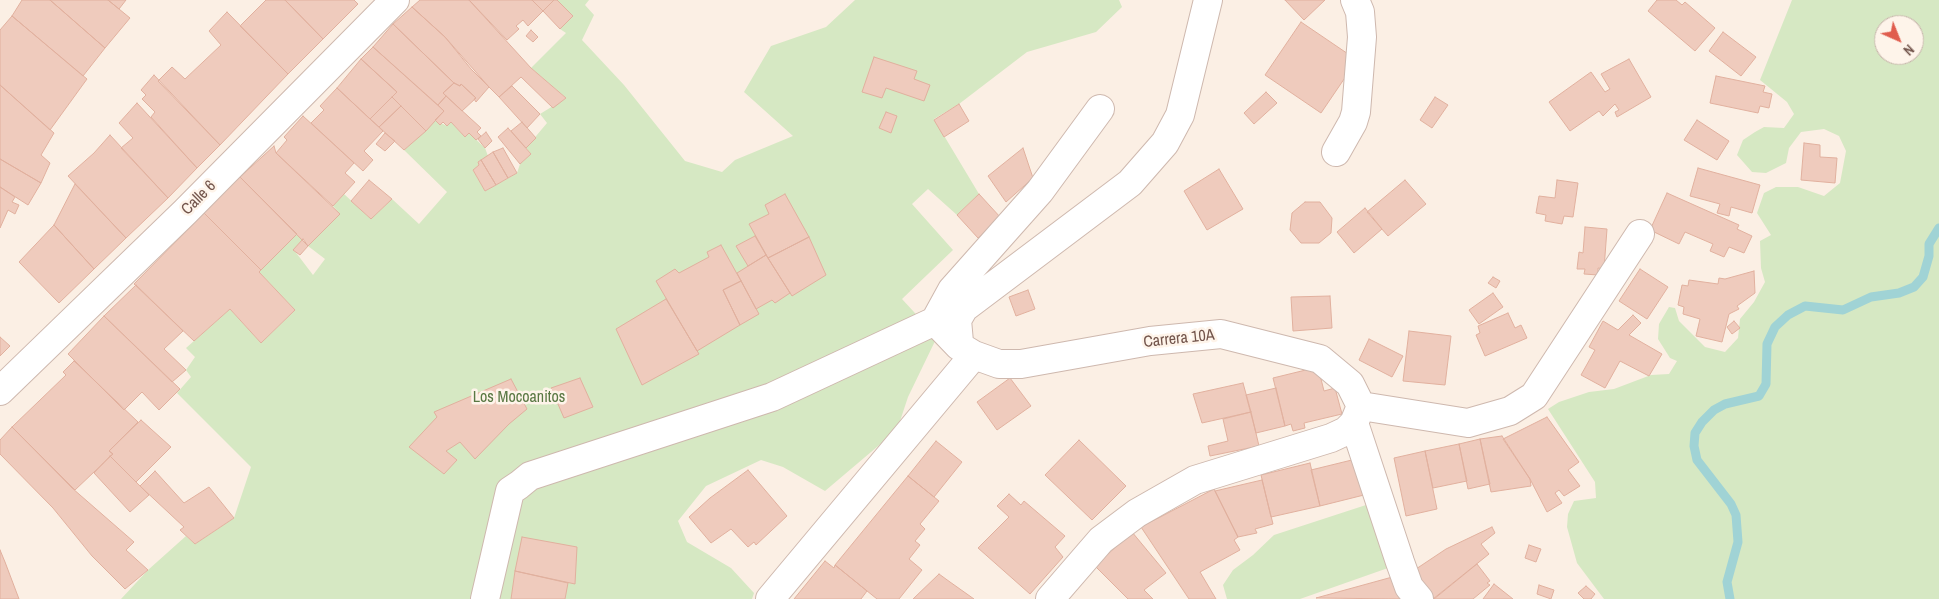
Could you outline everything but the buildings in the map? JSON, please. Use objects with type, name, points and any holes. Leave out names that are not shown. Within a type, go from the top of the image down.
[{"type":"street","name":"Calle 6","points":[[0,392],[185,212],[395,0]]},
{"type":"street","points":[[967,351],[957,320],[964,308],[1130,183],[1166,143],[1180,115],[1208,0]]},
{"type":"street","points":[[1336,152],[1353,122],[1356,112],[1362,37],[1360,12],[1355,0]]},
{"type":"street","points":[[485,599],[510,491],[530,476],[772,397],[935,322],[952,290],[1040,191],[1100,109]]},
{"type":"street","points":[[1050,599],[1101,540],[1137,513],[1195,480],[1331,438],[1346,431],[1358,415],[1468,423],[1510,411],[1534,396],[1640,234]]},
{"type":"street","points":[[935,322],[967,351]]},
{"type":"street","name":"Carrera 10A","points":[[967,351],[1000,364],[1021,364],[1150,341],[1221,334],[1320,359],[1350,384],[1400,562],[1409,587],[1419,599]]},
{"type":"street","points":[[770,599],[967,351]]},
{"type":"green space","name":"Los Mocoanitos","points":[[557,0],[589,0],[585,5],[594,15],[582,40],[624,85],[685,161],[722,172],[735,160],[793,136],[744,92],[771,46],[826,27],[855,0],[1119,0],[1122,7],[1096,32],[1027,52],[959,104],[934,119],[979,194],[957,215],[928,189],[912,204],[953,250],[902,299],[937,337],[908,397],[897,430],[825,491],[783,467],[761,460],[706,486],[678,521],[687,542],[731,568],[754,593],[752,599],[121,599],[148,570],[186,536],[195,544],[234,518],[251,467],[177,393],[191,377],[186,370],[195,357],[186,348],[230,309],[261,343],[295,310],[259,272],[297,234],[303,239],[294,250],[313,275],[325,259],[308,246],[340,214],[333,206],[344,194],[371,219],[392,199],[419,224],[447,192],[404,150],[435,120],[447,126],[451,122],[465,137],[469,133],[485,148],[488,156],[478,162],[479,165],[473,170],[485,191],[517,173],[520,164],[531,154],[526,148],[547,123],[540,114],[566,98],[531,68],[566,33],[560,29],[573,16]]},
{"type":"green space","points":[[1792,0],[1939,0],[1939,599],[1604,599],[1577,563],[1567,527],[1568,514],[1574,501],[1596,498],[1595,482],[1548,409],[1559,402],[1589,392],[1614,389],[1651,375],[1669,374],[1677,361],[1670,358],[1658,339],[1659,324],[1669,307],[1675,308],[1679,321],[1705,347],[1725,352],[1738,338],[1740,319],[1754,302],[1765,282],[1761,268],[1760,241],[1771,235],[1757,213],[1764,193],[1776,187],[1798,187],[1824,196],[1840,183],[1846,151],[1839,136],[1824,129],[1801,132],[1789,148],[1786,163],[1766,173],[1752,172],[1737,155],[1743,140],[1755,132],[1764,127],[1784,128],[1794,114],[1787,102],[1760,80]]},
{"type":"green space","points":[[1366,505],[1388,568],[1300,599],[1227,599],[1223,585],[1233,570],[1253,555],[1274,535]]},
{"type":"waterway","points":[[1730,599],[1727,582],[1738,542],[1736,515],[1731,504],[1697,460],[1694,446],[1695,433],[1702,422],[1714,410],[1725,404],[1759,396],[1766,384],[1767,344],[1775,327],[1788,315],[1805,306],[1843,310],[1871,297],[1899,293],[1914,287],[1923,277],[1929,256],[1929,244],[1939,228]]}]
